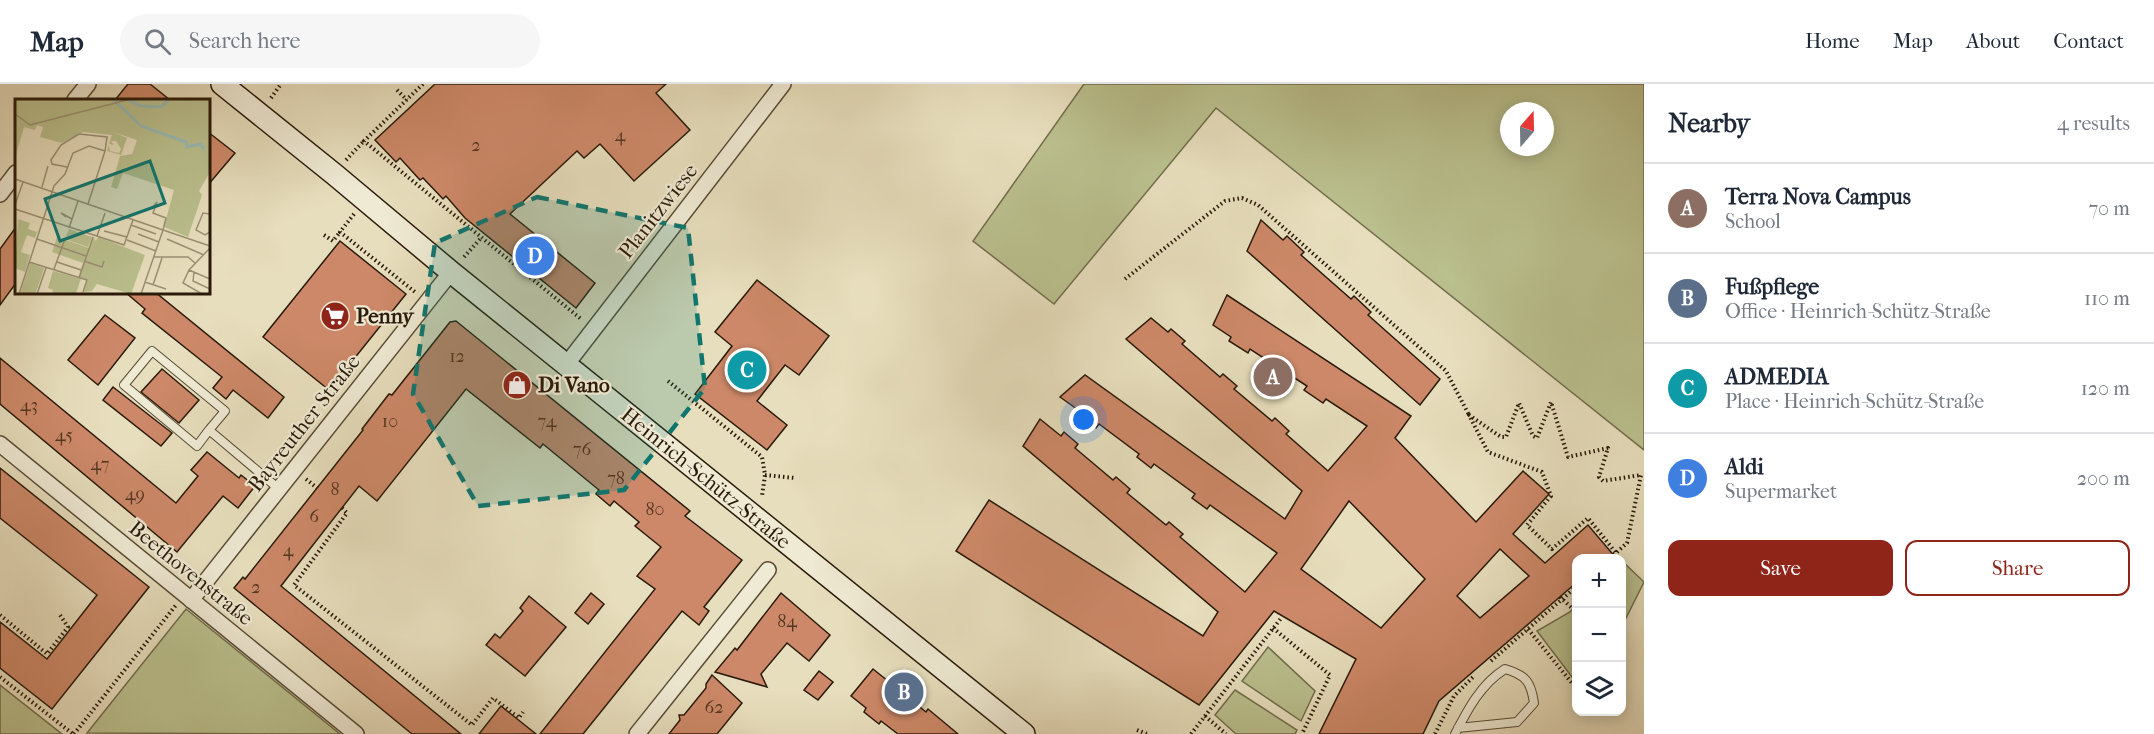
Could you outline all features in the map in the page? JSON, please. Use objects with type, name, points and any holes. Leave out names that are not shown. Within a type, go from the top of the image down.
[{"type":"main road","name":"Heinrich-Schütz-Straße","points":[[222,84],[451,272],[1024,734]]},
{"type":"street","points":[[76,99],[88,84]]},
{"type":"street","name":"Planitzwiese","points":[[566,365],[783,84]]},
{"type":"street","points":[[0,194],[15,174]]},
{"type":"street","name":"Bayreuther Straße","points":[[188,597],[279,489],[451,272]]},
{"type":"street","name":"Beethovenstraße","points":[[0,444],[356,734]]},
{"type":"street","points":[[636,734],[768,570]]},
{"type":"lane","points":[[152,351],[225,411],[210,430],[197,446],[124,385],[152,351]]},
{"type":"lane","points":[[210,430],[279,489]]},
{"type":"lane","points":[[1505,669],[1517,672],[1532,686],[1534,703],[1517,722],[1456,731],[1492,677],[1505,669]]},
{"type":"path","points":[[334,174],[364,141],[423,84]]},
{"type":"path","points":[[398,90],[407,100]]},
{"type":"path","points":[[364,141],[593,329]]},
{"type":"path","points":[[1125,279],[1225,201],[1242,198],[1258,205],[1446,370],[1469,415],[1488,452],[1542,472],[1551,496],[1527,525],[1552,549],[1588,518],[1616,553],[1627,543],[1641,475],[1604,481],[1599,477],[1608,448],[1568,457],[1551,402],[1537,438],[1533,436],[1519,403],[1506,437],[1501,437],[1469,415]]},
{"type":"path","points":[[324,235],[333,241],[366,200]]},
{"type":"path","points":[[340,232],[428,301]]},
{"type":"path","points":[[451,272],[481,238]]},
{"type":"path","points":[[668,381],[762,457],[765,475],[762,496]]},
{"type":"path","points":[[765,475],[795,478]]},
{"type":"path","points":[[342,508],[347,513],[294,585],[472,725],[493,698],[519,718],[523,712]]},
{"type":"path","points":[[0,677],[73,734],[188,597]]},
{"type":"path","points":[[1560,597],[1572,608]]},
{"type":"path","points":[[0,615],[47,654],[68,627],[60,615]]},
{"type":"path","points":[[1191,734],[1282,617]]},
{"type":"path","points":[[1273,628],[1330,675],[1302,734]]},
{"type":"path","points":[[1528,629],[1572,683]]},
{"type":"path","points":[[1205,716],[1226,734]]},
{"type":"path","points":[[1137,730],[1146,734]]},
{"type":"highlighted area","points":[[537,197],[688,228],[705,388],[624,490],[478,506],[413,394],[435,243]]},
{"type":"green space","points":[[1084,84],[1644,84],[1644,450],[1216,108],[1054,304],[973,241]]},
{"type":"green space","points":[[1626,565],[1644,582],[1626,618]]},
{"type":"green space","points":[[186,609],[340,734],[87,733]]},
{"type":"green space","points":[[1572,610],[1572,677],[1537,631]]},
{"type":"green space","points":[[1268,647],[1315,691],[1301,721],[1242,681]]},
{"type":"green space","points":[[0,685],[62,734],[0,734]]},
{"type":"green space","points":[[1235,690],[1297,730],[1295,734],[1236,734],[1215,715]]},
{"type":"building","points":[[128,84],[150,84],[169,99],[116,99]]},
{"type":"building","points":[[435,84],[666,84],[656,93],[690,130],[634,181],[600,144],[584,158],[577,151],[510,214],[595,283],[576,308],[465,218],[446,196],[443,199],[423,178],[420,180],[400,158],[396,162],[375,140]]},
{"type":"building","points":[[210,134],[235,153],[210,183]]},
{"type":"building","points":[[1261,220],[1283,240],[1287,236],[1304,252],[1301,255],[1351,299],[1354,296],[1371,312],[1368,315],[1440,379],[1420,405],[1247,251]]},
{"type":"building","points":[[15,228],[15,284],[0,305],[0,249]]},
{"type":"building","name":"Penny","points":[[340,241],[406,294],[329,390],[263,337]]},
{"type":"building","points":[[757,280],[829,336],[799,375],[785,365],[757,401],[787,425],[767,450],[695,394],[732,346],[715,332]]},
{"type":"building","points":[[127,294],[157,294],[284,397],[268,418],[233,390],[226,399],[213,388],[222,377],[142,313],[145,309]]},
{"type":"building","points":[[1227,295],[1411,416],[1395,438],[1476,522],[1523,471],[1549,494],[1513,534],[1545,563],[1588,525],[1613,554],[1572,554],[1572,586],[1439,701],[1423,734],[1319,734],[1356,659],[1274,611],[1199,705],[956,551],[989,500],[1203,636],[1218,612],[1023,446],[1040,419],[1061,436],[1064,432],[1078,444],[1075,448],[1113,480],[1116,477],[1130,489],[1127,493],[1166,525],[1169,522],[1183,534],[1180,537],[1245,592],[1277,553],[1210,505],[1207,509],[1192,498],[1195,494],[1154,464],[1151,468],[1137,457],[1139,454],[1099,424],[1096,428],[1078,415],[1081,412],[1060,397],[1085,375],[1285,519],[1302,491],[1126,339],[1151,318],[1168,332],[1171,329],[1185,341],[1182,344],[1220,377],[1223,374],[1237,386],[1234,389],[1272,421],[1275,418],[1289,431],[1286,434],[1328,471],[1367,426],[1326,399],[1323,403],[1304,390],[1307,386],[1250,349],[1248,353],[1229,341],[1231,337],[1213,325]],"holes":[[[1349,501],[1425,579],[1381,628],[1301,569]],[[1500,549],[1529,576],[1480,618],[1457,596]]]},
{"type":"building","points":[[105,315],[135,338],[98,385],[68,360]]},
{"type":"building","points":[[456,321],[690,511],[685,516],[742,560],[704,607],[709,611],[699,625],[682,611],[583,734],[540,734],[655,589],[637,576],[661,547],[635,526],[639,522],[614,501],[610,506],[596,494],[599,490],[543,444],[540,448],[466,389],[377,501],[359,486],[281,586],[461,734],[412,734],[234,588],[243,577],[245,579],[389,394],[392,395],[450,322]]},
{"type":"building","points":[[0,358],[176,503],[198,476],[191,470],[207,452],[239,478],[241,475],[255,486],[238,508],[223,496],[177,552],[0,404]]},
{"type":"building","points":[[162,369],[199,400],[179,423],[141,392]]},
{"type":"building","points":[[113,387],[172,433],[161,446],[103,400]]},
{"type":"building","points":[[0,468],[149,587],[52,709],[0,668],[0,622],[47,659],[97,595],[0,518]]},
{"type":"building","points":[[591,593],[604,604],[588,624],[575,613]]},
{"type":"building","points":[[781,593],[830,635],[809,661],[787,643],[761,674],[767,687],[715,672],[735,648],[737,650]]},
{"type":"building","points":[[529,596],[566,627],[525,676],[486,645],[495,634],[500,638],[523,611],[520,608]]},
{"type":"building","points":[[873,669],[888,681],[890,678],[901,687],[899,690],[926,712],[928,709],[958,734],[898,734],[881,721],[879,724],[864,712],[866,708],[851,696]]},
{"type":"building","points":[[819,671],[833,682],[818,700],[804,690]]},
{"type":"building","points":[[712,675],[742,703],[717,734],[669,734],[680,720],[679,715],[684,715],[706,688]]},
{"type":"building","points":[[501,706],[536,734],[479,734]]},
{"type":"place","name":"Aldi","points":[[535,256]]},
{"type":"place","name":"Penny","points":[[335,316]]},
{"type":"place","name":"ADMEDIA","points":[[747,370]]},
{"type":"place","name":"Terra Nova Campus","points":[[1273,377]]},
{"type":"place","name":"Di Vano","points":[[517,385]]},
{"type":"place","name":"Fußpflege","points":[[904,692]]}]
